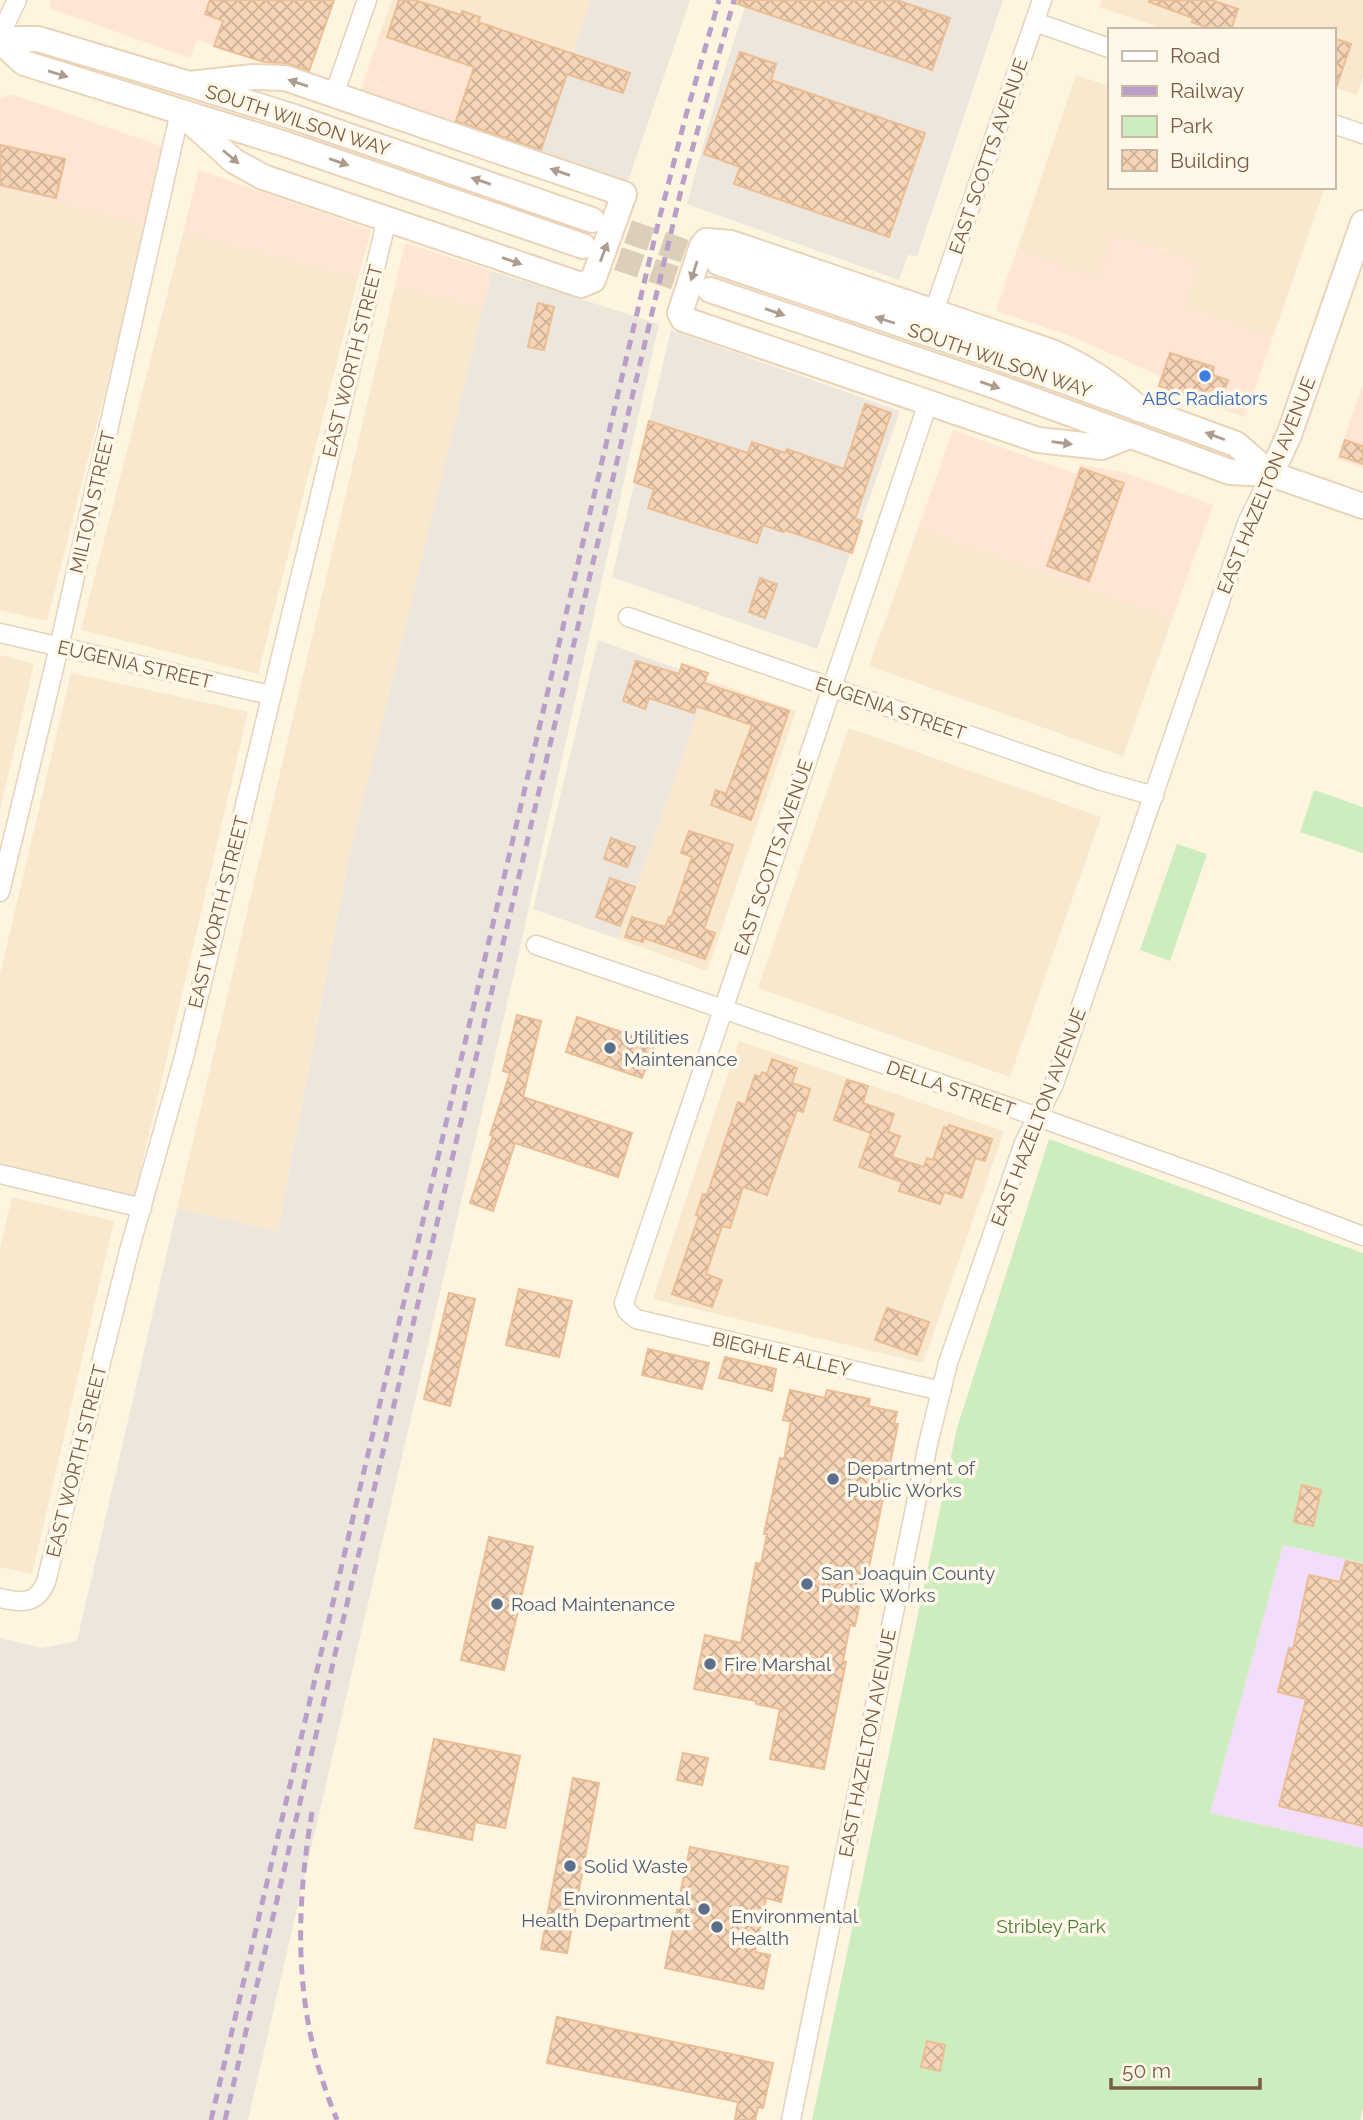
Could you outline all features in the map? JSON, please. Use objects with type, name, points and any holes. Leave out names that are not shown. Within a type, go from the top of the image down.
[{"type":"main road","name":"SOUTH WILSON WAY","points":[[0,39],[38,39],[189,84],[592,219]]},
{"type":"main road","name":"SOUTH WILSON WAY","points":[[0,39],[24,63],[285,144],[583,246]]},
{"type":"main road","points":[[180,112],[234,161],[263,177],[581,285],[593,280],[624,194],[275,77],[189,84]]},
{"type":"main road","name":"EAST HAZELTON AVENUE","points":[[1271,474],[1289,435],[1363,223]]},
{"type":"main road","points":[[1129,436],[1102,447],[1038,440],[683,319],[680,313],[702,246],[706,241],[712,240],[731,243],[934,311],[1074,362],[1122,393],[1139,409]]},
{"type":"main road","name":"SOUTH WILSON WAY","points":[[719,263],[1001,358],[1236,444],[1271,474]]},
{"type":"main road","name":"SOUTH WILSON WAY","points":[[710,290],[992,385],[1230,472],[1271,474],[1363,506]]},
{"type":"street","points":[[0,39],[18,0]]},
{"type":"street","points":[[334,95],[367,0]]},
{"type":"street","name":"EAST SCOTTS AVENUE","points":[[934,311],[1042,0]]},
{"type":"street","points":[[1035,22],[1108,48]]},
{"type":"street","name":"MILTON STREET","points":[[0,892],[59,647],[180,112]]},
{"type":"street","points":[[1335,125],[1363,134]]},
{"type":"street","name":"EAST WORTH STREET","points":[[0,1598],[19,1602],[33,1599],[41,1593],[46,1582],[123,1277],[184,1057],[387,219]]},
{"type":"street","name":"EAST SCOTTS AVENUE","points":[[627,1311],[624,1297],[928,403]]},
{"type":"street","name":"EAST HAZELTON AVENUE","points":[[791,2120],[948,1363],[1024,1143],[1054,1084],[1247,523],[1271,474]]},
{"type":"street","name":"EUGENIA STREET","points":[[628,617],[1098,780],[1154,796]]},
{"type":"street","name":"EUGENIA STREET","points":[[0,633],[270,695]]},
{"type":"street","name":"DELLA STREET","points":[[536,945],[1038,1117],[1363,1236]]},
{"type":"street","points":[[0,1174],[142,1208]]},
{"type":"street","name":"BIEGHLE ALLEY","points":[[627,1311],[636,1319],[941,1391]]},
{"type":"shaded area","points":[[51,0],[334,0],[307,77],[197,40],[190,58],[49,8]]},
{"type":"shaded area","points":[[392,0],[591,0],[573,53],[488,24],[472,70],[379,36]]},
{"type":"shaded area","points":[[591,0],[690,0],[626,187],[537,157]]},
{"type":"shaded area","points":[[747,0],[1003,0],[917,256],[908,255],[899,280],[687,204],[718,91]]},
{"type":"shaded area","points":[[1102,0],[1363,0],[1363,76],[1357,95],[1335,88],[1335,28],[1161,28],[1099,7]]},
{"type":"shaded area","points":[[487,23],[573,53],[537,157],[359,95],[379,36],[472,70]]},
{"type":"shaded area","points":[[1076,75],[1108,86],[1108,189],[1324,189],[1273,337],[1185,307],[1200,263],[1157,248],[1113,233],[1098,277],[1017,249]]},
{"type":"shaded area","points":[[11,94],[167,148],[147,226],[0,188],[0,99]]},
{"type":"shaded area","points":[[199,170],[371,230],[358,278],[183,233]]},
{"type":"shaded area","points":[[0,188],[147,226],[47,621],[0,610]]},
{"type":"shaded area","points":[[183,233],[358,278],[258,674],[81,630]]},
{"type":"shaded area","points":[[1113,233],[1200,263],[1185,307],[1273,337],[1245,417],[1158,387],[1160,376],[1076,338],[996,311],[1017,249],[1097,276]]},
{"type":"shaded area","points":[[405,243],[492,271],[483,309],[395,286]]},
{"type":"shaded area","points":[[492,271],[659,324],[517,961],[248,2120],[0,2120],[0,1638],[42,1648],[77,1641],[177,1209],[278,1231],[348,862]]},
{"type":"shaded area","points":[[395,286],[483,309],[348,862],[278,1231],[177,1209]]},
{"type":"shaded area","points":[[671,330],[900,411],[817,649],[612,577]]},
{"type":"shaded area","points":[[1363,385],[1363,468],[1337,459]]},
{"type":"shaded area","points":[[953,430],[1076,474],[1080,464],[1126,473],[1213,505],[1172,619],[918,529]]},
{"type":"shaded area","points":[[918,529],[1172,619],[1123,756],[869,666]]},
{"type":"shaded area","points":[[598,640],[709,680],[618,939],[533,909]]},
{"type":"shaded area","points":[[0,655],[34,664],[0,810]]},
{"type":"shaded area","points":[[71,673],[248,712],[134,1198],[0,1168],[0,975]]},
{"type":"shaded area","points":[[709,680],[796,711],[707,971],[618,939]]},
{"type":"shaded area","points":[[849,728],[1101,817],[1010,1077],[758,988]]},
{"type":"shaded area","points":[[739,1041],[1004,1131],[923,1363],[653,1299]]},
{"type":"shaded area","points":[[12,1197],[114,1221],[32,1574],[0,1567],[0,1248]]},
{"type":"shaded area","points":[[1283,1545],[1363,1563],[1363,1848],[1210,1813]]},
{"type":"green space","points":[[1314,790],[1363,807],[1363,853],[1300,832]]},
{"type":"green space","points":[[1177,844],[1207,854],[1170,961],[1140,950]]},
{"type":"green space","name":"Stribley Park","points":[[1049,1139],[1363,1253],[1363,1563],[1283,1545],[1210,1813],[1363,1848],[1363,2107],[1360,2120],[812,2120],[957,1428]]},
{"type":"building","points":[[210,0],[334,0],[309,71],[286,63],[264,62],[214,46],[223,21],[205,14]]},
{"type":"building","points":[[399,0],[415,0],[461,15],[462,11],[480,17],[478,22],[630,73],[623,93],[567,74],[541,150],[456,121],[474,67],[387,37]]},
{"type":"building","points":[[735,0],[896,0],[950,18],[932,70],[735,3]]},
{"type":"building","points":[[1211,0],[1238,9],[1232,28],[1208,28],[1192,22],[1193,18],[1149,2]]},
{"type":"building","points":[[1335,39],[1351,44],[1335,88]]},
{"type":"building","points":[[740,52],[776,64],[771,80],[925,133],[889,237],[734,184],[740,167],[704,154]]},
{"type":"building","points":[[0,145],[65,159],[56,198],[0,185]]},
{"type":"building","points":[[538,303],[554,307],[544,350],[528,347]]},
{"type":"building","points":[[1170,353],[1214,367],[1213,375],[1228,380],[1218,407],[1159,386]]},
{"type":"building","points":[[865,404],[891,413],[855,519],[862,521],[852,553],[763,525],[757,543],[706,527],[648,508],[654,489],[634,482],[649,421],[748,453],[752,442],[785,453],[787,449],[844,469]]},
{"type":"building","points":[[1345,440],[1363,446],[1363,464],[1340,456]]},
{"type":"building","points":[[1081,468],[1124,483],[1089,581],[1047,566]]},
{"type":"building","points":[[760,578],[777,584],[765,618],[749,612]]},
{"type":"building","points":[[636,661],[679,674],[682,664],[708,673],[704,683],[789,711],[751,820],[711,805],[716,790],[726,794],[752,725],[696,706],[694,713],[649,698],[645,709],[623,701]]},
{"type":"building","points":[[689,831],[733,845],[704,929],[715,933],[705,959],[644,938],[643,942],[625,937],[632,917],[665,927],[669,917],[671,918],[692,857],[681,853]]},
{"type":"building","points":[[611,838],[635,847],[627,867],[604,859]]},
{"type":"building","points":[[610,878],[635,887],[620,926],[596,917]]},
{"type":"building","points":[[517,1015],[541,1021],[523,1097],[632,1133],[618,1177],[515,1143],[493,1211],[470,1203],[493,1136],[490,1135],[510,1073],[503,1071]]},
{"type":"building","name":"Utilities Maintenance","points":[[577,1017],[655,1043],[642,1078],[566,1052]]},
{"type":"building","points":[[772,1059],[797,1068],[792,1083],[810,1089],[803,1112],[797,1110],[767,1195],[743,1187],[730,1228],[722,1226],[706,1274],[722,1280],[712,1307],[672,1294],[699,1216],[696,1215],[703,1194],[707,1195],[738,1102],[745,1105],[755,1075],[760,1077],[762,1072],[767,1074]]},
{"type":"building","points":[[847,1080],[868,1086],[863,1103],[894,1114],[888,1132],[900,1136],[892,1157],[924,1167],[927,1158],[933,1160],[944,1127],[948,1128],[949,1125],[992,1139],[985,1161],[975,1158],[962,1198],[944,1192],[940,1204],[899,1191],[902,1182],[859,1167],[871,1133],[834,1120]]},
{"type":"building","points":[[519,1289],[572,1301],[559,1357],[506,1345]]},
{"type":"building","points":[[449,1293],[475,1299],[450,1406],[424,1399]]},
{"type":"building","points":[[887,1308],[929,1322],[917,1355],[875,1340]]},
{"type":"building","points":[[648,1349],[709,1363],[702,1389],[642,1375]]},
{"type":"building","points":[[725,1357],[776,1369],[772,1391],[719,1378]]},
{"type":"building","name":"San Joaquin County Public Works","points":[[790,1390],[825,1398],[827,1390],[870,1399],[868,1406],[897,1412],[894,1424],[898,1424],[867,1577],[855,1626],[850,1625],[843,1661],[846,1662],[824,1769],[770,1759],[780,1709],[756,1704],[756,1701],[694,1689],[705,1635],[741,1643],[756,1563],[761,1564],[767,1534],[764,1534],[780,1458],[784,1459],[791,1422],[783,1420]]},
{"type":"building","points":[[1302,1485],[1321,1490],[1313,1526],[1294,1522]]},
{"type":"building","name":"Road Maintenance","points":[[489,1537],[533,1547],[504,1670],[461,1660]]},
{"type":"building","points":[[1346,1561],[1363,1565],[1363,1826],[1279,1806],[1306,1699],[1278,1692],[1289,1648],[1293,1649],[1309,1575],[1340,1582]]},
{"type":"building","points":[[434,1739],[520,1756],[505,1828],[475,1822],[472,1840],[415,1828]]},
{"type":"building","points":[[683,1753],[708,1758],[702,1785],[677,1780]]},
{"type":"building","name":"Solid Waste","points":[[573,1778],[599,1783],[567,1953],[541,1949]]},
{"type":"building","name":"Environmental Health","points":[[690,1847],[788,1867],[781,1902],[766,1898],[755,1952],[770,1955],[763,1989],[665,1968]]},
{"type":"building","points":[[557,2017],[773,2063],[763,2108],[758,2107],[755,2120],[735,2120],[738,2102],[547,2063]]},
{"type":"building","points":[[927,2041],[945,2045],[940,2071],[921,2067]]},
{"type":"tunnel","points":[[594,220],[719,263]]},
{"type":"tunnel","points":[[584,247],[708,289]]},
{"type":"railway","points":[[211,2120],[658,224],[719,0]]},
{"type":"railway","points":[[225,2120],[682,186],[734,0]]},
{"type":"railway","points":[[312,1812],[302,1891],[305,2006],[312,2044],[337,2120]]},
{"type":"place","name":"ABC Radiators","points":[[1205,376]]},
{"type":"place","name":"Utilities Maintenance","points":[[610,1048]]},
{"type":"place","name":"Department of Public Works","points":[[833,1479]]},
{"type":"place","name":"San Joaquin County Public Works","points":[[807,1584]]},
{"type":"place","name":"Road Maintenance","points":[[497,1604]]},
{"type":"place","name":"Fire Marshal","points":[[710,1664]]},
{"type":"place","name":"Solid Waste","points":[[570,1866]]},
{"type":"place","name":"Environmental Health Department","points":[[704,1909]]},
{"type":"place","name":"Environmental Health","points":[[717,1927]]}]
